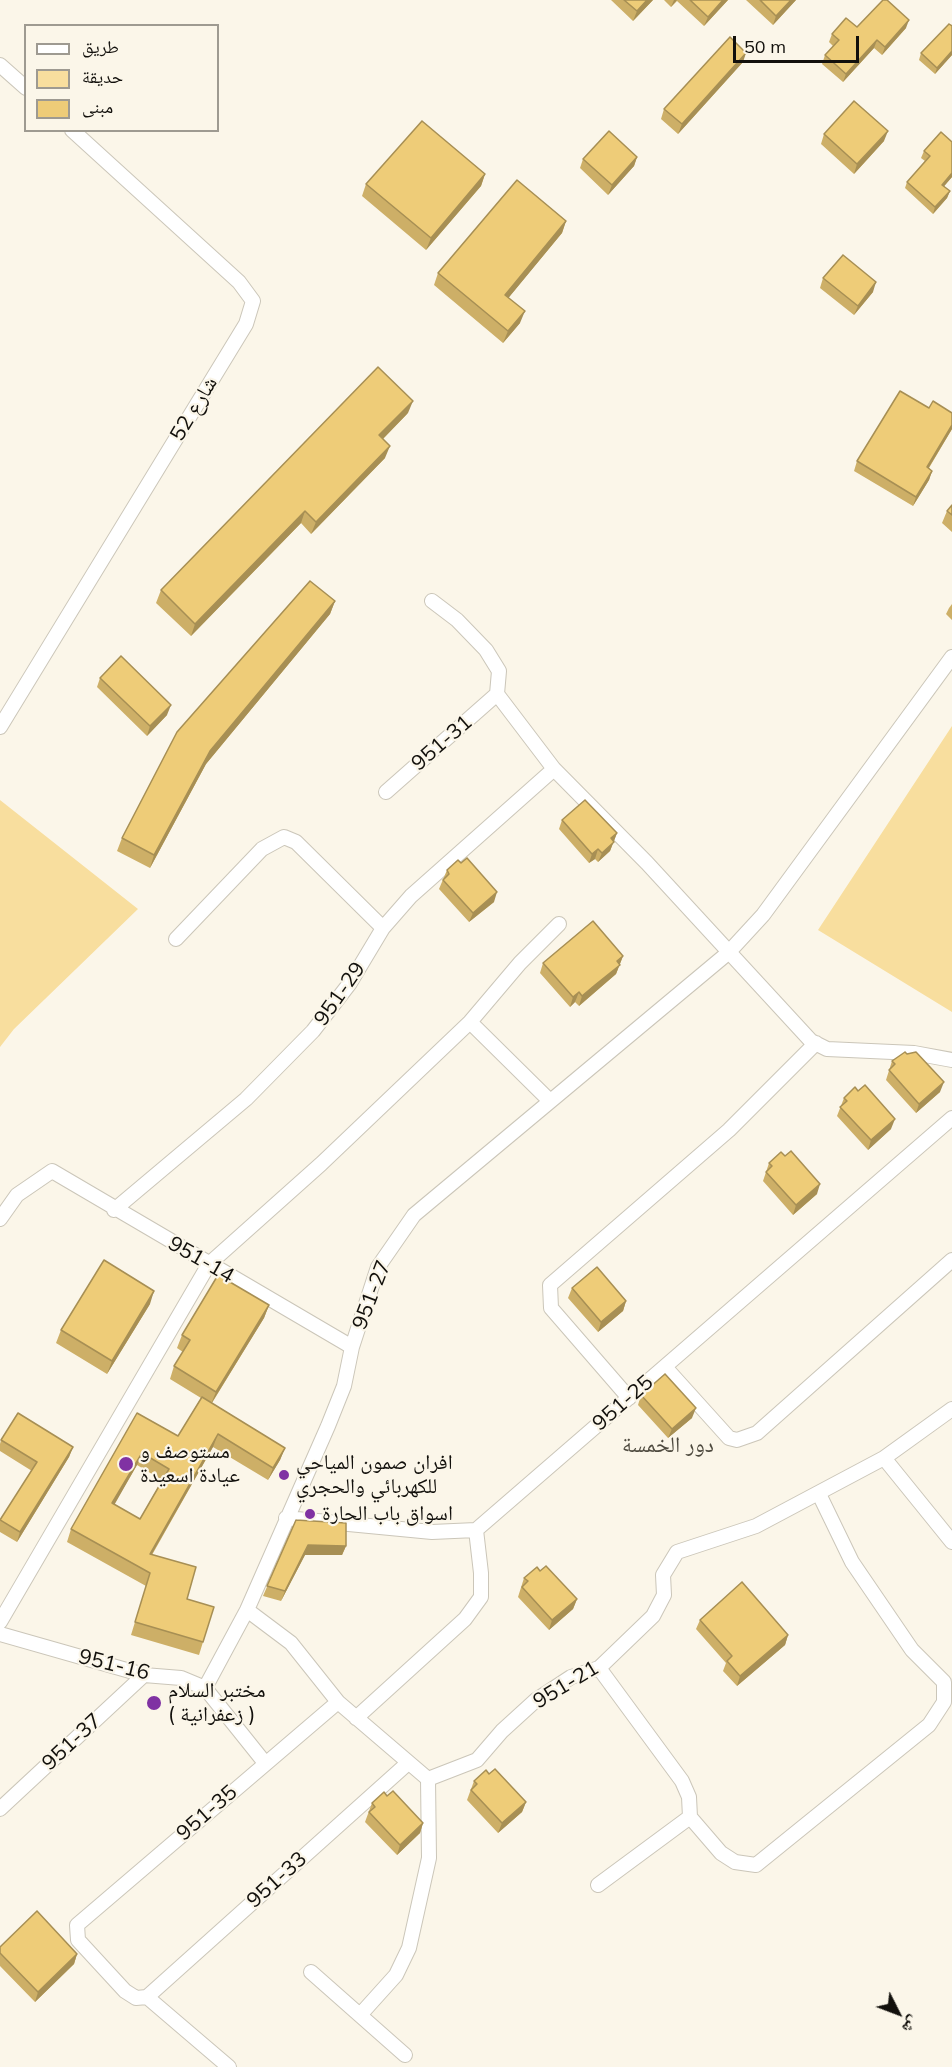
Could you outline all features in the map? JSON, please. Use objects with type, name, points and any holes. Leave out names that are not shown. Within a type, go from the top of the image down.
[{"type":"street","points":[[0,65],[24,86]]},
{"type":"street","name":"شارع 52","points":[[0,727],[246,324],[253,301],[239,282],[74,132]]},
{"type":"street","points":[[432,601],[457,620],[486,650],[499,671],[497,694],[554,769],[647,863],[728,953],[816,1043],[827,1049],[914,1053],[952,1060]]},
{"type":"street","name":"951-27","points":[[205,1688],[247,1610],[344,1386],[352,1347],[378,1267],[414,1215],[728,953],[763,915],[952,657]]},
{"type":"street","name":"951-31","points":[[387,792],[497,694]]},
{"type":"street","name":"951-29","points":[[114,1210],[246,1099],[313,1031],[350,983],[383,928],[411,896],[554,769]]},
{"type":"street","points":[[176,939],[262,849],[284,837],[296,842],[383,928]]},
{"type":"street","points":[[0,1622],[209,1264],[321,1164],[470,1022],[520,963],[559,924]]},
{"type":"street","points":[[470,1022],[550,1101]]},
{"type":"street","points":[[629,1398],[551,1308],[550,1285],[729,1130],[816,1043]]},
{"type":"street","name":"951-25","points":[[476,1530],[952,1118]]},
{"type":"street","name":"951-14","points":[[0,1219],[17,1195],[52,1171],[114,1210],[352,1347]]},
{"type":"street","points":[[665,1367],[729,1437],[737,1440],[757,1433],[952,1260]]},
{"type":"street","points":[[599,1668],[682,1781],[689,1797],[690,1817],[721,1853],[735,1862],[756,1865],[929,1725],[944,1702],[944,1682],[912,1650],[852,1562],[819,1494],[884,1458],[952,1409]]},
{"type":"street","points":[[884,1458],[952,1542]]},
{"type":"street","name":"951-21","points":[[428,1779],[477,1760],[502,1731],[536,1700],[572,1677],[599,1668],[653,1616],[664,1595],[663,1575],[677,1552],[756,1526],[819,1494]]},
{"type":"street","points":[[286,1518],[432,1532],[476,1530],[481,1597],[465,1619],[356,1718]]},
{"type":"street","points":[[247,1610],[291,1643],[338,1701],[428,1779],[429,1858],[409,1948],[396,1974],[360,2015]]},
{"type":"street","name":"951-16","points":[[0,1634],[144,1675],[181,1678],[205,1688]]},
{"type":"street","name":"951-37","points":[[0,1809],[144,1675]]},
{"type":"street","points":[[205,1688],[265,1763]]},
{"type":"street","name":"951-35","points":[[147,1997],[136,1998],[125,1991],[87,1952],[78,1940],[77,1924],[338,1701]]},
{"type":"street","name":"951-33","points":[[147,1997],[408,1763]]},
{"type":"street","points":[[598,1885],[690,1817]]},
{"type":"street","points":[[311,1972],[405,2055]]},
{"type":"street","points":[[147,1997],[229,2067]]},
{"type":"green space","points":[[952,726],[952,1012],[818,930]]},
{"type":"green space","points":[[0,800],[138,909],[14,1029],[0,1047]]},
{"type":"building","points":[[624,0],[647,0],[637,11]]},
{"type":"building","points":[[690,0],[723,0],[708,17]]},
{"type":"building","points":[[760,0],[791,0],[776,16]]},
{"type":"building","points":[[883,0],[887,0],[909,20],[885,47],[877,40],[846,74],[825,55],[839,40],[832,34],[846,18],[857,27]]},
{"type":"building","points":[[949,24],[952,26],[952,51],[937,68],[921,53]]},
{"type":"building","points":[[730,37],[746,53],[682,124],[664,109]]},
{"type":"building","points":[[854,101],[888,131],[857,164],[824,134]]},
{"type":"building","points":[[422,121],[485,174],[431,238],[366,184]]},
{"type":"building","points":[[609,131],[637,157],[612,185],[583,159]]},
{"type":"building","points":[[941,132],[952,142],[952,173],[942,185],[950,191],[935,207],[907,182],[930,156],[924,151]]},
{"type":"building","points":[[517,180],[566,221],[505,295],[525,311],[508,331],[438,273]]},
{"type":"building","points":[[843,255],[876,282],[858,306],[823,278]]},
{"type":"building","points":[[378,367],[413,401],[379,435],[390,446],[316,522],[305,511],[195,624],[161,590]]},
{"type":"building","points":[[900,391],[929,408],[933,401],[952,413],[952,425],[927,467],[932,471],[916,497],[857,461]]},
{"type":"building","points":[[952,505],[952,515],[947,511]]},
{"type":"building","points":[[310,581],[335,601],[210,751],[154,855],[122,838],[177,732]]},
{"type":"building","points":[[121,656],[171,705],[150,726],[100,678]]},
{"type":"building","points":[[585,800],[617,833],[611,838],[614,842],[602,853],[598,849],[592,854],[562,820]]},
{"type":"building","points":[[467,858],[497,892],[473,913],[443,880],[449,874],[447,870],[458,860],[461,863]]},
{"type":"building","points":[[593,921],[623,956],[617,961],[620,965],[582,996],[579,992],[573,997],[543,963]]},
{"type":"building","points":[[905,1052],[907,1054],[916,1052],[944,1082],[919,1104],[889,1070],[895,1064],[892,1061]]},
{"type":"building","points":[[865,1085],[895,1119],[871,1140],[840,1107],[847,1101],[844,1098],[855,1087],[858,1091]]},
{"type":"building","points":[[791,1151],[820,1184],[796,1205],[766,1172],[772,1166],[769,1163],[781,1152],[785,1156]]},
{"type":"building","points":[[104,1260],[154,1291],[112,1361],[61,1330]]},
{"type":"building","points":[[597,1267],[626,1301],[601,1322],[572,1288]]},
{"type":"building","points":[[218,1275],[269,1305],[216,1392],[174,1366],[190,1340],[182,1335]]},
{"type":"building","points":[[665,1374],[696,1408],[672,1429],[641,1395]]},
{"type":"building","points":[[202,1397],[285,1448],[273,1468],[218,1434],[150,1554],[196,1567],[187,1599],[214,1607],[203,1642],[135,1622],[150,1573],[71,1529],[137,1413],[178,1436]],"holes":[[[142,1453],[169,1469],[140,1519],[112,1503]]]},
{"type":"building","points":[[18,1413],[73,1447],[20,1532],[0,1520],[37,1462],[1,1440]]},
{"type":"building","points":[[296,1520],[346,1523],[346,1546],[308,1545],[285,1591],[267,1586]]},
{"type":"building","points":[[546,1566],[577,1599],[552,1620],[522,1587],[528,1581],[524,1578],[537,1567],[540,1571]]},
{"type":"building","points":[[742,1582],[788,1635],[740,1676],[727,1661],[732,1656],[700,1620]]},
{"type":"building","points":[[495,1769],[526,1802],[502,1823],[471,1790],[477,1784],[474,1781],[486,1770],[489,1774]]},
{"type":"building","points":[[393,1791],[423,1823],[400,1845],[369,1812],[375,1807],[372,1803],[384,1792],[387,1796]]},
{"type":"building","points":[[37,1911],[77,1954],[38,1992],[0,1953],[0,1947]]},
{"type":"place","name":"مستوصف و عيادة اسعيدة","points":[[126,1464]]},
{"type":"place","name":"افران صمون المياحي للكهربائي والحجري","points":[[284,1475]]},
{"type":"place","name":"اسواق باب الحارة","points":[[310,1514]]},
{"type":"place","name":"مختبر السلام ( زعفرانية )","points":[[154,1703]]},
{"type":"district","name":"دور الخمسة","points":[[668,1445]]}]
